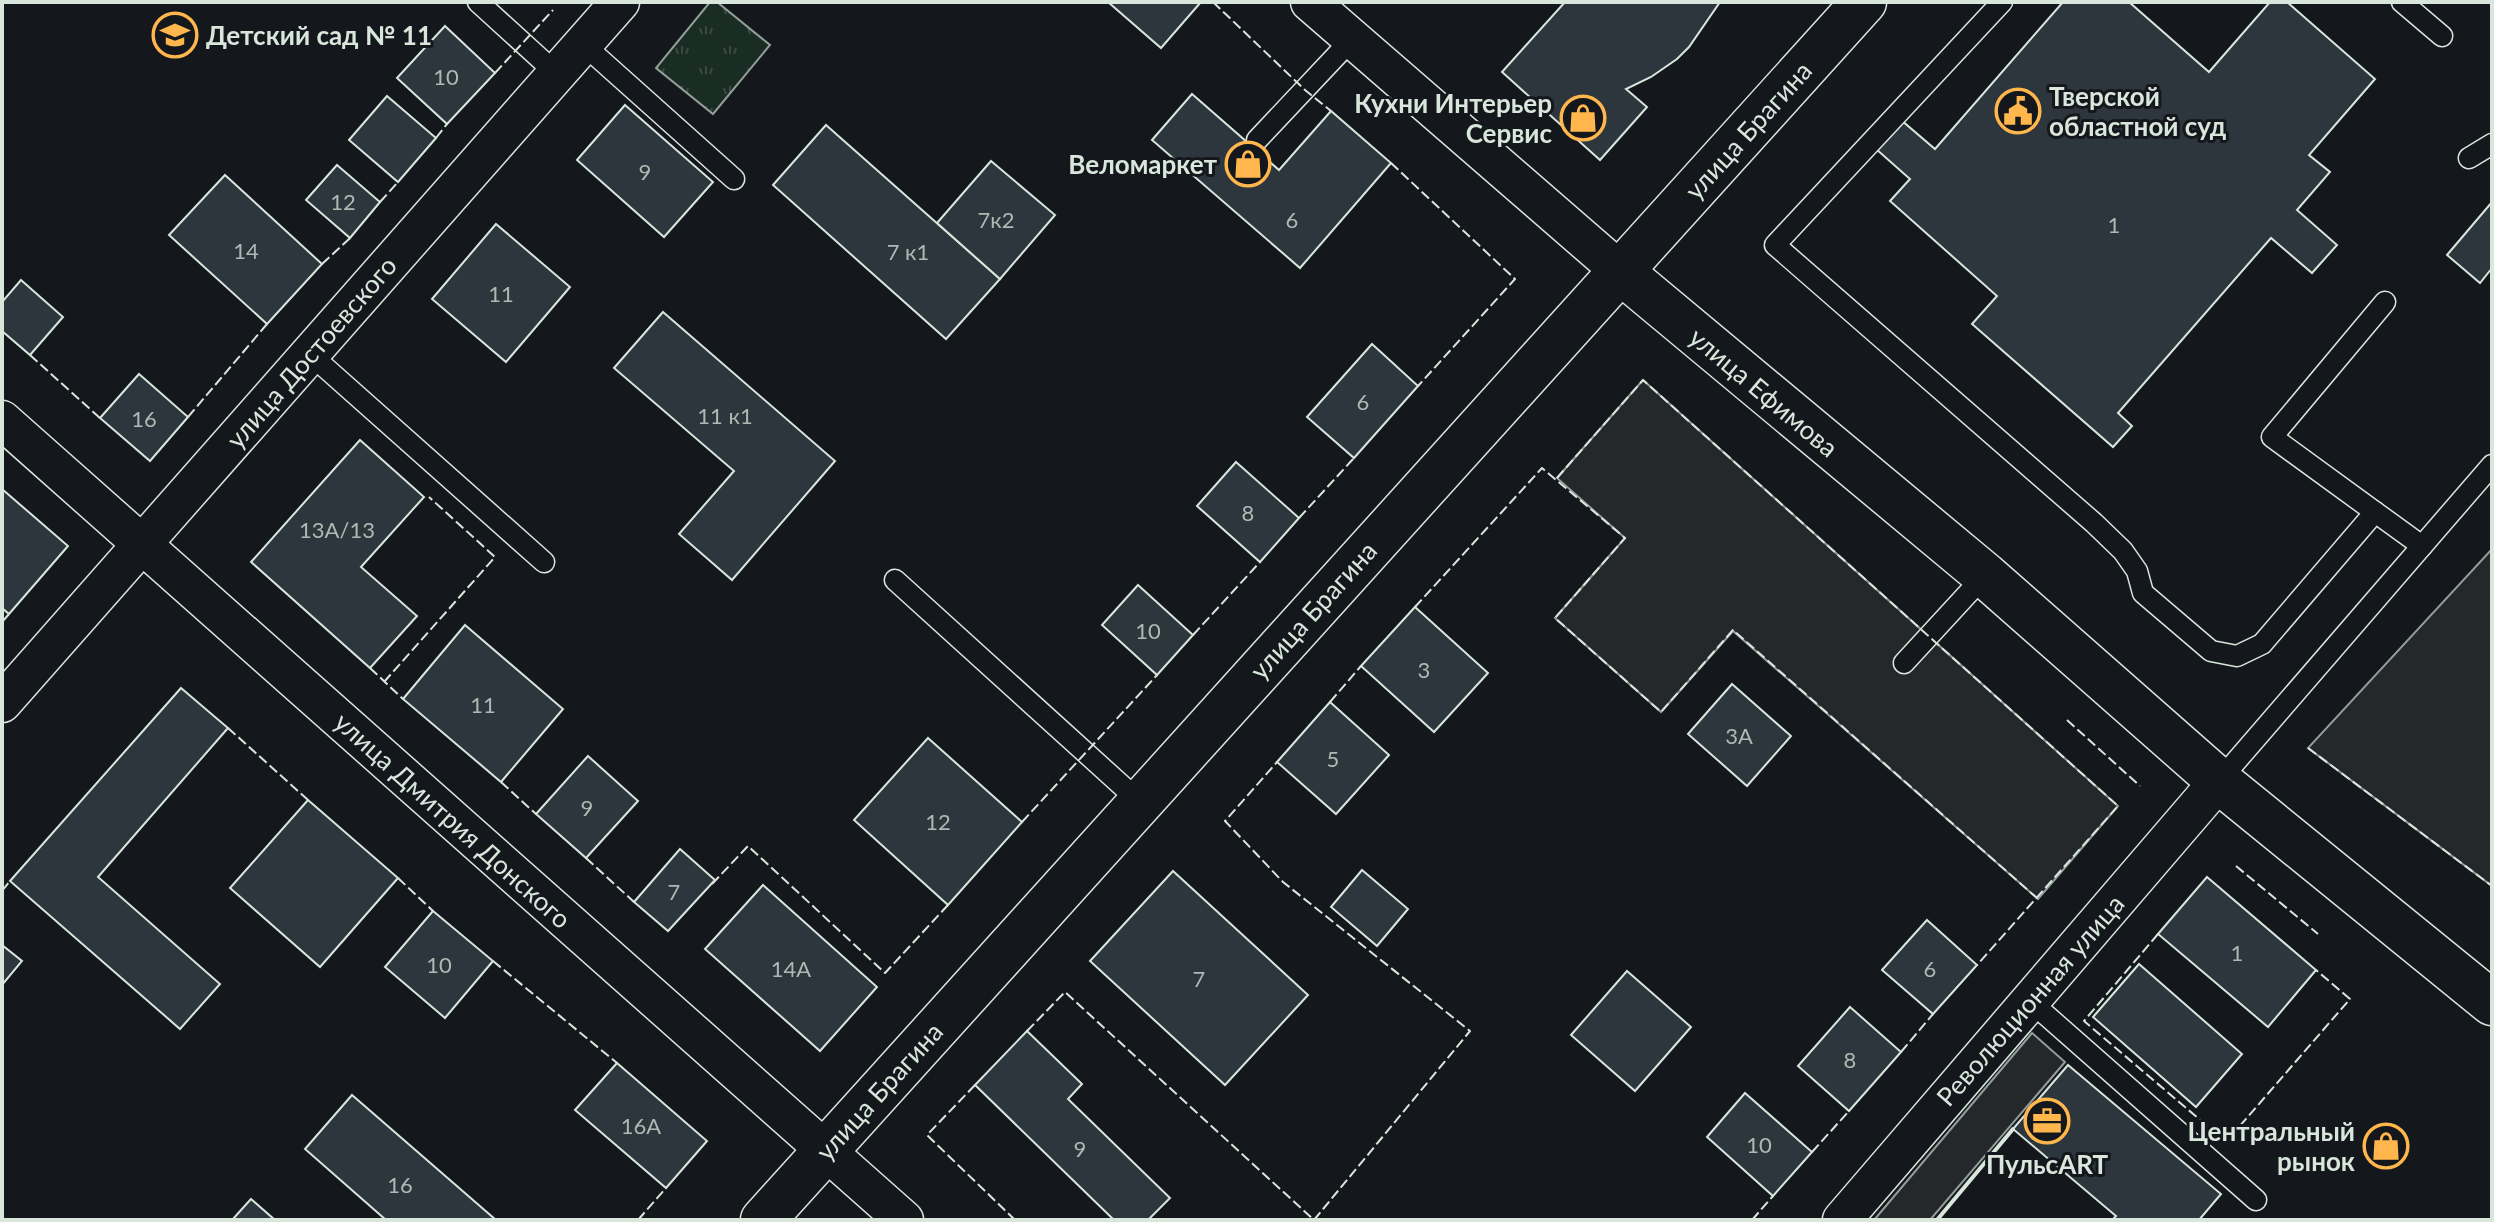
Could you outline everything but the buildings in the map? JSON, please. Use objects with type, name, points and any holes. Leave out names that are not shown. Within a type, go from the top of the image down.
[{"type":"street","name":"улица Достоевского","points":[[2,703],[620,2]]},
{"type":"street","name":"улица Ефимова","points":[[1310,2],[1620,271],[1985,575],[2219,781],[2492,1003]]},
{"type":"street","name":"улица Брагина","points":[[763,1220],[1864,2]]},
{"type":"street","name":"улица Дмитрия Донского","points":[[2,420],[904,1220]]},
{"type":"street","name":"Революционная улица","points":[[1842,1220],[2219,781]]},
{"type":"lane","points":[[478,2],[557,74]]},
{"type":"lane","points":[[2002,2],[1775,245],[2094,523],[2123,551],[2137,571],[2143,593],[2211,651],[2237,656],[2262,644],[2375,512]]},
{"type":"lane","points":[[2402,2],[2442,36]]},
{"type":"lane","points":[[1257,140],[1353,38]]},
{"type":"lane","points":[[583,44],[734,179]]},
{"type":"lane","points":[[2469,158],[2492,144]]},
{"type":"lane","points":[[2385,302],[2272,437],[2422,546]]},
{"type":"lane","points":[[310,354],[544,562]]},
{"type":"lane","points":[[2219,781],[2492,465]]},
{"type":"lane","points":[[1904,663],[1985,575]]},
{"type":"lane","points":[[895,580],[1140,802]]},
{"type":"lane","points":[[2030,1001],[2256,1200]]},
{"type":"green space","points":[[710,2],[717,2],[770,45],[713,114],[656,68]]},
{"type":"shaded area","points":[[1643,380],[2118,806],[2038,899],[1733,631],[1661,712],[1555,618],[1625,538],[1557,478]]},
{"type":"shaded area","points":[[2492,549],[2492,886],[2308,748]]},
{"type":"shaded area","points":[[2032,1033],[2065,1062],[1930,1220],[1874,1220]]},
{"type":"fence","points":[[1213,2],[1331,111]]},
{"type":"fence","points":[[495,73],[553,10]]},
{"type":"fence","points":[[436,138],[447,124]]},
{"type":"fence","points":[[1391,163],[1515,279],[1418,386]]},
{"type":"fence","points":[[380,202],[398,182]]},
{"type":"fence","points":[[322,264],[350,238]]},
{"type":"fence","points":[[188,417],[267,324]]},
{"type":"fence","points":[[30,355],[100,418]]},
{"type":"fence","points":[[1557,478],[1643,380],[2118,806],[1977,965]]},
{"type":"fence","points":[[1299,518],[1354,458]]},
{"type":"fence","points":[[1415,607],[1542,468],[1625,538],[1555,618],[1661,712],[1733,630],[2038,899]]},
{"type":"fence","points":[[384,682],[495,557],[429,497]]},
{"type":"fence","points":[[1193,635],[1260,562]]},
{"type":"fence","points":[[2,622],[9,614]]},
{"type":"fence","points":[[1330,702],[1361,666]]},
{"type":"fence","points":[[370,668],[403,699]]},
{"type":"fence","points":[[1022,822],[1157,675]]},
{"type":"fence","points":[[2067,720],[2140,786]]},
{"type":"fence","points":[[228,728],[308,800]]},
{"type":"fence","points":[[2308,748],[2492,886]]},
{"type":"fence","points":[[1027,1031],[1065,992],[1314,1220],[1470,1031],[1283,882],[1225,821],[1277,762]]},
{"type":"fence","points":[[501,782],[536,814]]},
{"type":"fence","points":[[712,884],[748,846],[885,973],[948,905]]},
{"type":"fence","points":[[586,858],[634,902]]},
{"type":"fence","points":[[2236,866],[2318,934]]},
{"type":"fence","points":[[398,878],[433,911]]},
{"type":"fence","points":[[2,891],[10,881]]},
{"type":"fence","points":[[2158,934],[2084,1021],[2226,1142],[2350,999],[2316,970]]},
{"type":"fence","points":[[493,961],[617,1063]]},
{"type":"fence","points":[[1901,1052],[1933,1014]]},
{"type":"fence","points":[[975,1085],[927,1135],[1015,1220]]},
{"type":"fence","points":[[1812,1152],[1849,1111]]},
{"type":"fence","points":[[638,1220],[666,1188]]},
{"type":"fence","points":[[1752,1220],[1773,1196]]},
{"type":"wall","points":[[1937,1220],[2013,1129]]},
{"type":"place","name":"Детский сад № 11","points":[[175,35]]},
{"type":"place","name":"Тверской областной суд","points":[[2018,111]]},
{"type":"place","name":"Кухни Интерьер Сервис","points":[[1583,118]]},
{"type":"place","name":"Веломаркет","points":[[1248,164]]},
{"type":"place","name":"ПульсART","points":[[2047,1121]]},
{"type":"place","name":"Центральный рынок","points":[[2386,1146]]}]
